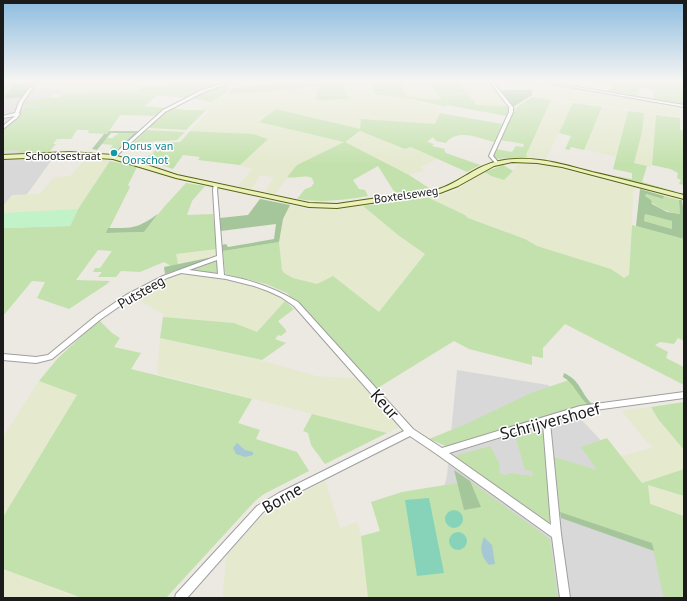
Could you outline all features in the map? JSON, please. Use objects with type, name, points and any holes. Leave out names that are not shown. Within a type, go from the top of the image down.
[{"type":"main road","name":"Schootsestraat","points":[[3,158],[71,154],[113,157],[176,176],[216,185]]},
{"type":"main road","name":"Boxtelseweg","points":[[216,185],[309,205],[337,206],[449,189],[487,166],[497,163],[526,160],[552,163],[684,197]]},
{"type":"street","points":[[3,128],[18,114],[19,109]]},
{"type":"street","points":[[113,157],[168,109]]},
{"type":"street","points":[[497,163],[491,156],[511,109]]},
{"type":"street","points":[[3,117],[18,114]]},
{"type":"street","points":[[216,185],[215,190],[220,276]]},
{"type":"street","name":"Putsteeg","points":[[3,357],[36,360],[50,357],[99,317],[128,297],[180,271],[220,257]]},
{"type":"street","name":"Keur","points":[[180,271],[220,276],[270,289],[285,296],[296,304],[410,432],[441,452],[556,534]]},
{"type":"street","name":"Schrijvershoef","points":[[441,452],[580,409],[684,395]]},
{"type":"street","points":[[546,420],[556,534],[565,598]]},
{"type":"street","name":"Borne","points":[[180,598],[260,509],[282,496],[410,432]]},
{"type":"shaded area","points":[[3,109],[40,109],[38,111],[22,113],[3,128]]},
{"type":"shaded area","points":[[3,145],[27,146],[24,153],[58,151],[20,204],[3,204]]},
{"type":"shaded area","points":[[457,370],[548,385],[684,527],[684,598],[414,598],[447,476]]},
{"type":"green space","points":[[22,109],[166,109],[156,116],[120,115],[107,134],[88,133],[89,130],[77,130],[71,139],[57,139],[53,144],[56,144],[48,153],[16,155],[20,150],[3,151],[3,129],[17,117]]},
{"type":"green space","points":[[170,109],[206,110],[186,130],[148,128],[164,112]]},
{"type":"green space","points":[[276,109],[260,122],[344,142],[297,165],[275,194],[265,192],[274,177],[260,175],[252,189],[237,186],[253,169],[240,165],[267,138],[253,134],[190,131],[209,110],[199,110]]},
{"type":"green space","points":[[276,109],[435,109],[434,111],[440,113],[435,124],[361,120],[360,129]]},
{"type":"green space","points":[[276,109],[360,129],[361,119],[435,124],[440,113],[502,124],[494,142],[468,135],[462,135],[451,138],[446,143],[436,141],[433,137],[427,142],[434,144],[432,146],[445,149],[444,150],[446,153],[480,165],[467,172],[411,147],[405,149],[360,131],[345,142],[409,175],[432,190],[395,193],[378,166],[353,180],[359,189],[365,190],[368,196],[350,199],[316,201],[297,199],[305,189],[311,187],[314,183],[312,178],[306,176],[287,177],[297,165],[344,142],[259,122]]},
{"type":"green space","points":[[469,109],[509,109],[506,116]]},
{"type":"green space","points":[[547,109],[570,109],[546,159],[528,157],[526,155]]},
{"type":"green space","points":[[547,109],[526,155],[528,157],[495,159],[493,157],[496,149],[512,152],[516,146],[523,147],[524,144],[500,140],[513,110]]},
{"type":"green space","points":[[570,109],[601,109],[584,150],[571,147],[569,150],[565,149],[571,136],[559,133]]},
{"type":"green space","points":[[601,109],[628,111],[616,157],[584,149]]},
{"type":"green space","points":[[624,109],[680,109],[679,117]]},
{"type":"green space","points":[[628,111],[644,113],[642,132],[634,163],[647,166],[642,182],[684,194],[611,175],[632,179],[632,173],[613,169]]},
{"type":"green space","points":[[644,113],[656,115],[651,167],[634,163],[642,132]]},
{"type":"green space","points":[[656,115],[680,118],[680,130],[684,131],[684,185],[679,184],[681,180],[677,178],[678,173],[670,169],[652,165]]},
{"type":"green space","points":[[147,130],[185,132],[177,140],[133,143]]},
{"type":"green space","points":[[109,131],[140,131],[123,148],[119,148],[134,133],[111,133],[97,150],[92,149],[104,134],[107,134]]},
{"type":"green space","points":[[190,131],[253,134],[268,139],[240,165],[198,160],[200,157],[183,155],[173,169],[162,165],[169,154],[158,166],[140,160],[152,154],[162,143],[180,142]]},
{"type":"green space","points":[[360,131],[405,149],[411,147],[437,159],[420,167],[424,170],[409,175],[344,142],[360,133]]},
{"type":"green space","points":[[119,133],[134,133],[118,149],[110,149],[113,145],[102,144],[107,138],[112,138]]},
{"type":"green space","points":[[87,158],[110,161],[78,209],[3,213],[3,206],[12,195],[40,194],[54,177],[70,176]]},
{"type":"green space","points":[[110,161],[137,167],[128,185],[130,187],[107,233],[144,232],[186,183],[205,186],[192,201],[187,215],[213,214],[217,249],[176,254],[178,264],[171,266],[164,262],[140,272],[121,271],[116,277],[98,277],[102,272],[93,272],[95,268],[100,268],[112,251],[98,250],[76,280],[110,281],[107,284],[69,309],[37,298],[45,282],[32,281],[3,316],[3,228],[70,226],[78,209]]},
{"type":"green space","points":[[520,163],[554,167],[635,188],[633,194],[629,275],[624,278],[611,269],[537,246],[525,239],[468,218],[465,215],[431,199],[431,197],[453,192],[485,172],[491,176],[504,180]]},
{"type":"green space","points":[[503,165],[513,171],[504,180],[491,176],[485,172]]},
{"type":"green space","points":[[640,189],[664,196],[663,199],[646,194],[645,196],[651,200],[652,204],[667,212],[680,214],[679,200],[682,200],[684,239],[636,226]],"holes":[[[645,214],[672,221],[672,229],[644,221]]]},
{"type":"green space","points":[[645,194],[663,199],[664,196],[679,200],[680,214],[670,212],[657,206],[645,196]]},
{"type":"green space","points":[[431,197],[431,199],[465,215],[468,218],[525,239],[537,246],[611,269],[624,278],[629,275],[632,225],[684,239],[684,341],[678,338],[674,344],[660,342],[655,345],[668,352],[666,358],[684,367],[684,385],[565,324],[543,348],[543,358],[532,356],[532,365],[469,349],[454,341],[376,389],[287,293],[266,284],[226,274],[225,272],[223,251],[279,242],[282,270],[284,273],[293,278],[317,284],[333,276],[379,312],[425,254],[398,235],[363,206]]},
{"type":"green space","points":[[260,199],[290,205],[283,219],[279,242],[223,251],[222,245],[226,244],[228,247],[274,239],[276,224],[221,231],[220,218],[248,215]]},
{"type":"green space","points":[[290,205],[306,209],[326,210],[363,206],[398,235],[425,254],[380,313],[333,276],[317,284],[293,278],[284,273],[282,270],[279,242],[283,219]]},
{"type":"green space","points":[[78,209],[70,226],[3,228],[3,213]]},
{"type":"green space","points":[[158,214],[144,232],[106,233],[108,228],[134,227],[145,223]]},
{"type":"green space","points":[[645,214],[672,221],[672,229],[644,221]]},
{"type":"green space","points":[[217,249],[216,257],[178,264],[176,254]]},
{"type":"green space","points":[[213,258],[165,274],[164,267]]},
{"type":"green space","points":[[217,260],[219,273],[183,271]]},
{"type":"green space","points":[[173,275],[200,275],[234,281],[262,289],[285,301],[257,332],[234,323],[163,317],[163,314],[133,297]]},
{"type":"green space","points":[[285,301],[294,309],[278,321],[286,332],[281,336],[278,335],[275,339],[286,343],[262,360],[160,338],[163,317],[234,323],[257,332]]},
{"type":"green space","points":[[99,320],[112,333],[120,338],[114,347],[141,353],[131,369],[252,399],[238,423],[260,430],[256,439],[297,452],[309,471],[264,494],[255,501],[166,598],[82,598],[3,569],[3,517],[77,395],[39,381],[58,358]]},
{"type":"green space","points":[[160,338],[267,362],[316,376],[355,378],[399,427],[387,433],[157,374]]},
{"type":"green space","points":[[564,373],[570,376],[577,383],[592,404],[588,405],[570,383],[563,377]]},
{"type":"green space","points":[[569,380],[588,405],[553,413],[448,447],[429,439],[466,424],[531,393]]},
{"type":"green space","points":[[39,381],[77,395],[3,517],[3,437]]},
{"type":"green space","points":[[684,402],[684,450],[658,419],[651,407]]},
{"type":"green space","points":[[651,407],[658,419],[684,450],[684,469],[642,483],[621,456],[653,448],[622,411]]},
{"type":"green space","points":[[312,414],[387,433],[325,464],[311,445],[308,433],[303,431]]},
{"type":"green space","points":[[541,431],[543,432],[553,522],[550,527],[453,460],[458,455],[490,446],[499,463],[500,474],[508,475],[509,473],[533,476],[532,471],[525,470],[516,438]]},
{"type":"green space","points":[[607,438],[642,483],[684,469],[684,496],[648,485],[650,504],[684,516],[684,598],[669,598],[663,596],[652,543],[560,512],[554,457],[597,470],[581,447]]},
{"type":"green space","points":[[454,470],[470,481],[481,507],[464,510]]},
{"type":"green space","points":[[325,481],[340,528],[357,522],[361,536],[368,598],[222,598],[227,555],[260,518],[277,506]]},
{"type":"green space","points":[[470,481],[550,539],[558,598],[368,598],[361,536],[380,531],[371,502],[402,492],[457,483],[464,510],[480,507]]},
{"type":"green space","points":[[648,485],[684,496],[684,516],[650,504]]},
{"type":"green space","points":[[429,498],[444,573],[417,576],[405,500]]},
{"type":"green space","points":[[454,510],[460,513],[463,519],[460,525],[454,528],[448,525],[445,519],[448,513]]},
{"type":"green space","points":[[560,512],[652,543],[654,551],[561,518]]},
{"type":"green space","points":[[458,532],[464,535],[467,541],[464,547],[458,550],[452,547],[449,541],[452,535]]},
{"type":"green space","points":[[3,569],[68,594],[82,598],[3,598]]},
{"type":"water","points":[[237,443],[245,450],[253,452],[253,455],[245,457],[236,454],[233,448]]},
{"type":"water","points":[[484,537],[492,545],[495,564],[489,565],[484,559],[481,549]]},
{"type":"place","name":"Dorus van Oorschot","points":[[114,153]]}]
